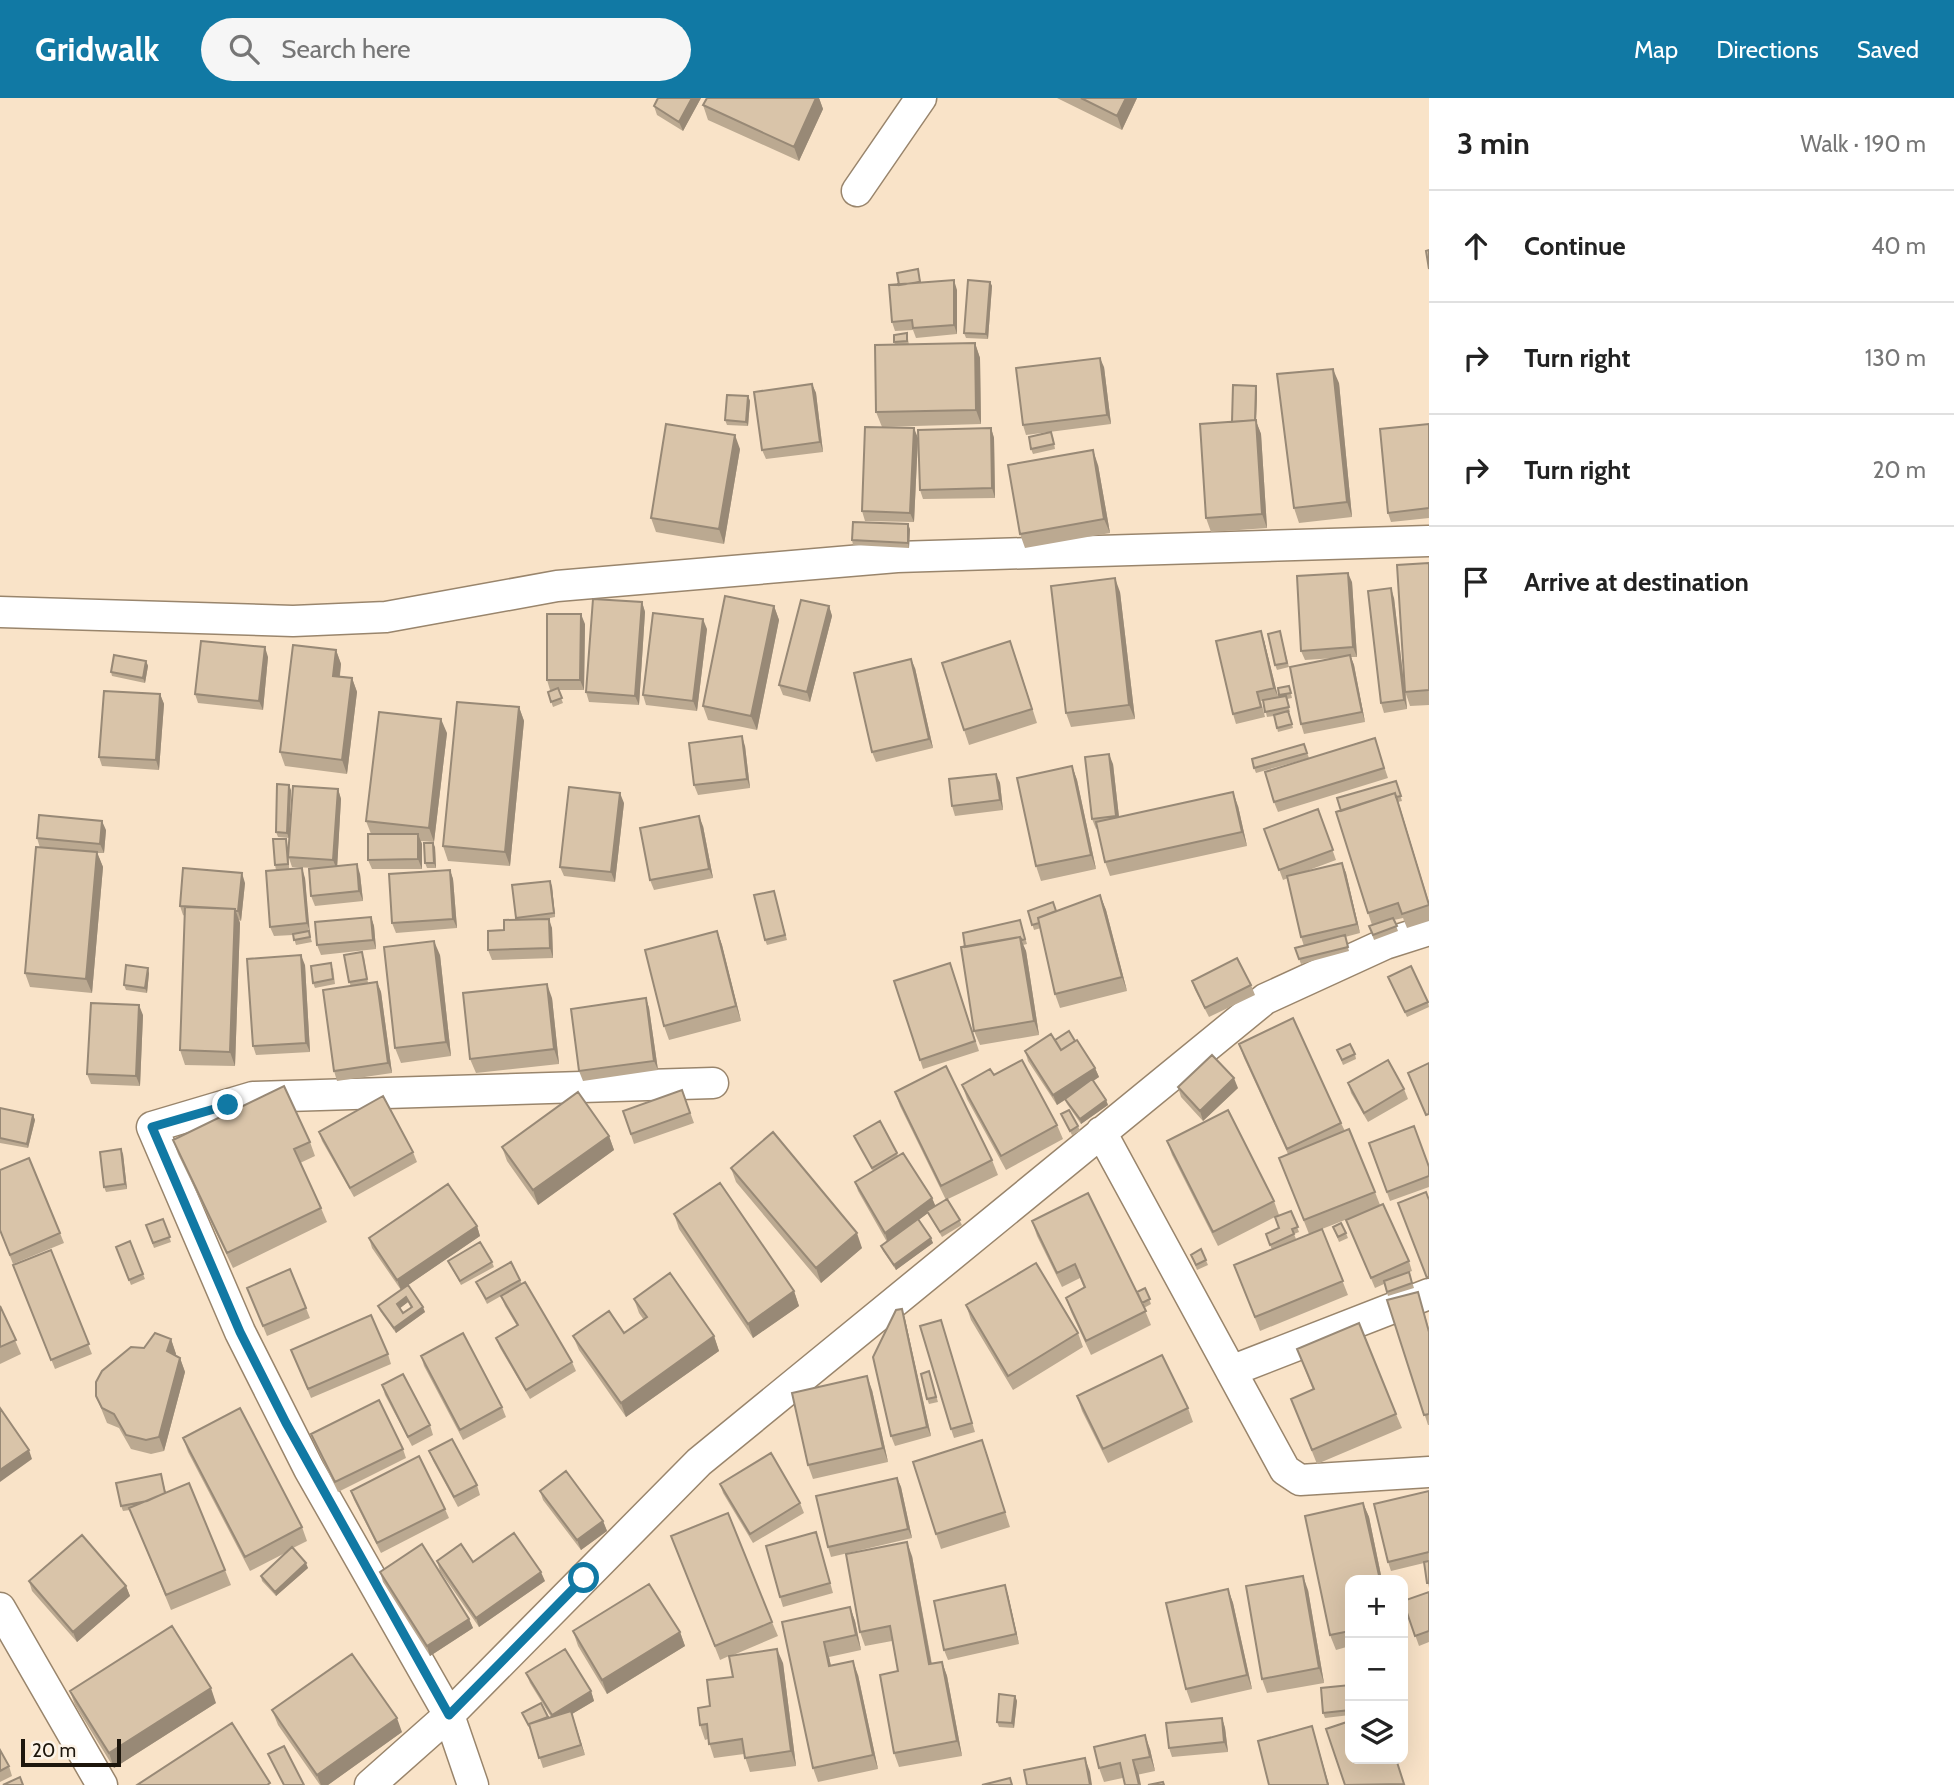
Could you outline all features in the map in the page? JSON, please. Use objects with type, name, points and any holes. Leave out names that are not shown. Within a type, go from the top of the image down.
[{"type":"street","points":[[857,191],[921,98]]},
{"type":"street","points":[[0,612],[293,621],[373,617],[557,586],[897,557],[1429,541]]},
{"type":"street","points":[[370,1785],[449,1715],[699,1462],[1265,999],[1385,944],[1429,930]]},
{"type":"street","points":[[473,1785],[449,1715],[309,1469],[240,1332],[152,1127],[254,1097],[713,1083]]},
{"type":"street","points":[[1101,1132],[1285,1470],[1300,1480],[1429,1472]]},
{"type":"street","points":[[1231,1371],[1429,1294]]},
{"type":"street","points":[[0,1608],[102,1785]]},
{"type":"building","points":[[658,98],[692,98],[679,122],[654,106]]},
{"type":"building","points":[[707,98],[816,98],[794,147],[703,105]]},
{"type":"building","points":[[1081,98],[1126,98],[1117,116]]},
{"type":"building","points":[[918,269],[920,282],[899,285],[897,273]]},
{"type":"building","points":[[954,280],[954,325],[913,328],[912,320],[892,322],[889,285]]},
{"type":"building","points":[[968,280],[990,282],[986,334],[964,333]]},
{"type":"building","points":[[907,333],[907,341],[894,342],[894,335]]},
{"type":"building","points":[[975,343],[976,410],[876,412],[875,345]]},
{"type":"building","points":[[1100,358],[1107,415],[1023,425],[1016,368]]},
{"type":"building","points":[[1333,369],[1347,502],[1294,508],[1277,374]]},
{"type":"building","points":[[812,384],[820,442],[762,450],[754,392]]},
{"type":"building","points":[[1233,385],[1256,386],[1255,420],[1232,422]]},
{"type":"building","points":[[727,395],[748,396],[746,422],[725,420]]},
{"type":"building","points":[[1256,420],[1262,514],[1206,518],[1200,424]]},
{"type":"building","points":[[666,424],[735,435],[719,529],[651,518]]},
{"type":"building","points":[[1429,424],[1429,508],[1388,513],[1380,429]]},
{"type":"building","points":[[865,427],[914,428],[910,513],[862,511]]},
{"type":"building","points":[[991,428],[992,488],[920,490],[918,430]]},
{"type":"building","points":[[1051,432],[1054,444],[1031,449],[1029,437]]},
{"type":"building","points":[[1093,450],[1104,519],[1020,534],[1008,465]]},
{"type":"building","points":[[853,522],[908,524],[908,543],[852,540]]},
{"type":"building","points":[[1429,563],[1429,690],[1405,692],[1397,565]]},
{"type":"building","points":[[1348,573],[1353,647],[1301,651],[1297,576]]},
{"type":"building","points":[[1115,578],[1129,705],[1066,713],[1051,586]]},
{"type":"building","points":[[1391,588],[1404,700],[1381,703],[1368,591]]},
{"type":"building","points":[[725,596],[774,606],[751,716],[703,706]]},
{"type":"building","points":[[593,599],[642,602],[635,696],[586,692]]},
{"type":"building","points":[[801,600],[829,606],[807,692],[779,685]]},
{"type":"building","points":[[653,613],[703,619],[693,701],[643,695]]},
{"type":"building","points":[[547,614],[581,614],[580,680],[547,680]]},
{"type":"building","points":[[1261,631],[1274,688],[1257,692],[1261,707],[1233,714],[1216,641]]},
{"type":"building","points":[[1280,631],[1287,663],[1275,665],[1268,634]]},
{"type":"building","points":[[201,641],[265,647],[259,701],[195,694]]},
{"type":"building","points":[[1010,641],[1032,709],[964,730],[942,663]]},
{"type":"building","points":[[293,645],[336,650],[333,676],[352,678],[342,760],[280,752]]},
{"type":"building","points":[[114,655],[146,661],[143,678],[111,672]]},
{"type":"building","points":[[1350,655],[1362,712],[1301,724],[1290,667]]},
{"type":"building","points":[[911,659],[929,739],[872,752],[854,673]]},
{"type":"building","points":[[1289,686],[1291,693],[1279,695],[1278,688]]},
{"type":"building","points":[[558,688],[562,698],[551,702],[548,692]]},
{"type":"building","points":[[104,691],[160,694],[156,760],[99,757]]},
{"type":"building","points":[[1286,696],[1289,707],[1265,712],[1263,700]]},
{"type":"building","points":[[457,702],[519,707],[505,852],[443,846]]},
{"type":"building","points":[[1288,711],[1292,724],[1277,728],[1274,715]]},
{"type":"building","points":[[379,712],[441,719],[429,828],[366,821]]},
{"type":"building","points":[[742,736],[747,779],[694,785],[689,743]]},
{"type":"building","points":[[1375,738],[1384,768],[1274,802],[1265,772]]},
{"type":"building","points":[[1304,744],[1307,753],[1254,768],[1252,759]]},
{"type":"building","points":[[1109,754],[1116,816],[1092,819],[1085,757]]},
{"type":"building","points":[[1072,766],[1091,855],[1036,866],[1017,778]]},
{"type":"building","points":[[996,774],[1000,800],[952,806],[949,779]]},
{"type":"building","points":[[1396,781],[1401,796],[1396,797],[1395,793],[1341,811],[1337,798]]},
{"type":"building","points":[[277,784],[289,785],[287,833],[276,832]]},
{"type":"building","points":[[293,786],[338,789],[333,860],[288,857]]},
{"type":"building","points":[[569,787],[620,793],[611,872],[560,867]]},
{"type":"building","points":[[1233,792],[1242,832],[1105,862],[1096,822]]},
{"type":"building","points":[[1395,793],[1429,905],[1402,914],[1398,903],[1368,913],[1336,812]]},
{"type":"building","points":[[1318,809],[1333,850],[1279,870],[1264,829]]},
{"type":"building","points":[[39,815],[102,821],[100,844],[37,838]]},
{"type":"building","points":[[699,816],[709,869],[650,880],[640,828]]},
{"type":"building","points":[[368,834],[418,834],[418,859],[368,860]]},
{"type":"building","points":[[273,839],[286,839],[288,864],[275,865]]},
{"type":"building","points":[[424,843],[433,843],[434,863],[425,863]]},
{"type":"building","points":[[36,847],[97,852],[86,979],[25,973]]},
{"type":"building","points":[[1342,863],[1357,924],[1301,937],[1287,876]]},
{"type":"building","points":[[357,864],[359,891],[311,896],[309,869]]},
{"type":"building","points":[[183,868],[242,873],[238,911],[180,906]]},
{"type":"building","points":[[302,868],[307,923],[270,927],[266,871]]},
{"type":"building","points":[[450,870],[453,919],[392,923],[389,874]]},
{"type":"building","points":[[550,881],[554,913],[516,918],[512,885]]},
{"type":"building","points":[[774,891],[785,935],[765,940],[754,895]]},
{"type":"building","points":[[1100,895],[1122,977],[1055,994],[1038,918]]},
{"type":"building","points":[[1053,902],[1056,911],[1038,918],[1039,923],[1032,925],[1028,911]]},
{"type":"building","points":[[185,907],[235,909],[230,1052],[180,1050]]},
{"type":"building","points":[[371,917],[373,940],[317,945],[315,922]]},
{"type":"building","points":[[1393,918],[1397,926],[1373,935],[1369,926]]},
{"type":"building","points":[[549,919],[550,948],[488,950],[488,931],[504,930],[504,920]]},
{"type":"building","points":[[1020,920],[1025,939],[1020,937],[965,947],[963,933]]},
{"type":"building","points":[[309,931],[310,937],[294,940],[293,934]]},
{"type":"building","points":[[717,931],[736,1006],[664,1026],[645,950]]},
{"type":"building","points":[[1345,935],[1348,947],[1299,959],[1295,948]]},
{"type":"building","points":[[1020,937],[1034,1021],[974,1031],[961,947]]},
{"type":"building","points":[[434,941],[446,1042],[395,1048],[384,947]]},
{"type":"building","points":[[362,952],[367,979],[349,982],[344,955]]},
{"type":"building","points":[[301,955],[306,1043],[253,1046],[247,959]]},
{"type":"building","points":[[1237,958],[1251,985],[1205,1008],[1192,981]]},
{"type":"building","points":[[331,963],[333,979],[313,983],[311,966]]},
{"type":"building","points":[[950,963],[975,1041],[920,1060],[894,981]]},
{"type":"building","points":[[126,965],[148,968],[145,988],[124,985]]},
{"type":"building","points":[[1411,966],[1428,1002],[1405,1012],[1388,977]]},
{"type":"building","points":[[377,982],[388,1063],[334,1071],[323,990]]},
{"type":"building","points":[[547,984],[554,1049],[470,1059],[463,993]]},
{"type":"building","points":[[646,998],[654,1061],[579,1071],[571,1009]]},
{"type":"building","points":[[91,1003],[139,1005],[136,1076],[87,1074]]},
{"type":"building","points":[[1293,1018],[1341,1123],[1287,1149],[1239,1044]]},
{"type":"building","points":[[1069,1031],[1075,1041],[1061,1050],[1055,1040]]},
{"type":"building","points":[[1051,1034],[1061,1050],[1077,1040],[1095,1068],[1053,1095],[1025,1051]]},
{"type":"building","points":[[1350,1044],[1355,1054],[1342,1060],[1337,1050]]},
{"type":"building","points":[[1212,1055],[1234,1078],[1200,1111],[1178,1087]]},
{"type":"building","points":[[1022,1060],[1057,1125],[1001,1156],[962,1085],[990,1069],[994,1075]]},
{"type":"building","points":[[1388,1060],[1404,1089],[1364,1113],[1348,1083]]},
{"type":"building","points":[[1429,1063],[1429,1114],[1426,1115],[1408,1073]]},
{"type":"building","points":[[946,1066],[992,1160],[941,1186],[895,1092]]},
{"type":"building","points":[[1092,1079],[1106,1100],[1080,1119],[1065,1099]]},
{"type":"building","points":[[284,1086],[310,1142],[294,1149],[321,1208],[227,1253],[173,1140]]},
{"type":"building","points":[[682,1090],[690,1113],[631,1134],[623,1111]]},
{"type":"building","points":[[578,1092],[609,1136],[533,1190],[502,1147]]},
{"type":"building","points":[[383,1096],[413,1152],[350,1188],[319,1132]]},
{"type":"building","points":[[0,1108],[33,1115],[27,1144],[0,1138]]},
{"type":"building","points":[[1069,1110],[1078,1126],[1070,1131],[1061,1114]]},
{"type":"building","points":[[1228,1110],[1274,1201],[1213,1232],[1167,1141]]},
{"type":"building","points":[[880,1121],[897,1153],[872,1168],[854,1136]]},
{"type":"building","points":[[1414,1126],[1429,1167],[1429,1176],[1387,1192],[1369,1143]]},
{"type":"building","points":[[1349,1129],[1375,1192],[1304,1220],[1279,1158]]},
{"type":"building","points":[[773,1132],[857,1233],[816,1268],[731,1168]]},
{"type":"building","points":[[121,1149],[125,1184],[104,1187],[100,1152]]},
{"type":"building","points":[[903,1153],[932,1198],[885,1233],[855,1182]]},
{"type":"building","points":[[29,1158],[60,1233],[10,1255],[0,1230],[0,1170]]},
{"type":"building","points":[[720,1183],[794,1291],[748,1324],[674,1214]]},
{"type":"building","points":[[448,1184],[477,1226],[397,1280],[369,1238]]},
{"type":"building","points":[[1426,1192],[1429,1200],[1427,1278],[1398,1203]]},
{"type":"building","points":[[1088,1193],[1146,1311],[1086,1341],[1066,1298],[1085,1287],[1075,1264],[1057,1273],[1032,1221]]},
{"type":"building","points":[[947,1199],[960,1220],[940,1232],[927,1211]]},
{"type":"building","points":[[1383,1204],[1409,1261],[1371,1278],[1346,1220]]},
{"type":"building","points":[[1291,1211],[1298,1227],[1292,1229],[1294,1234],[1270,1245],[1266,1234],[1279,1228],[1275,1217]]},
{"type":"building","points":[[163,1219],[170,1237],[153,1243],[146,1225]]},
{"type":"building","points":[[918,1219],[931,1238],[894,1265],[881,1246]]},
{"type":"building","points":[[1341,1223],[1346,1233],[1338,1237],[1333,1227]]},
{"type":"building","points":[[1322,1229],[1343,1281],[1255,1317],[1234,1265]]},
{"type":"building","points":[[130,1241],[143,1274],[129,1280],[116,1247]]},
{"type":"building","points":[[480,1242],[492,1262],[460,1281],[448,1261]]},
{"type":"building","points":[[1201,1249],[1206,1260],[1196,1265],[1191,1255]]},
{"type":"building","points":[[51,1250],[89,1344],[51,1360],[13,1265]]},
{"type":"building","points":[[511,1262],[520,1280],[486,1299],[476,1282]]},
{"type":"building","points":[[1036,1263],[1078,1333],[1008,1376],[966,1305]]},
{"type":"building","points":[[290,1269],[306,1308],[263,1326],[247,1288]]},
{"type":"building","points":[[1409,1272],[1412,1283],[1387,1292],[1384,1281]]},
{"type":"building","points":[[670,1273],[714,1336],[621,1403],[573,1336],[609,1311],[624,1333],[647,1317],[634,1299]]},
{"type":"building","points":[[525,1282],[572,1362],[526,1390],[496,1338],[518,1325],[501,1296]]},
{"type":"building","points":[[408,1285],[423,1307],[394,1328],[378,1306]],"holes":[[[406,1297],[412,1307],[403,1313],[397,1304]]]},
{"type":"building","points":[[1145,1288],[1150,1299],[1142,1303],[1137,1292]]},
{"type":"building","points":[[1418,1292],[1429,1332],[1429,1414],[1424,1415],[1387,1300]]},
{"type":"building","points":[[0,1306],[16,1340],[0,1347]]},
{"type":"building","points":[[902,1309],[927,1427],[891,1436],[873,1357],[896,1310]]},
{"type":"building","points":[[371,1315],[388,1354],[308,1389],[291,1350]]},
{"type":"building","points":[[941,1320],[972,1423],[951,1429],[920,1326]]},
{"type":"building","points":[[1359,1323],[1396,1414],[1312,1450],[1291,1399],[1314,1389],[1297,1349]]},
{"type":"building","points":[[155,1333],[171,1339],[167,1351],[180,1358],[159,1437],[146,1440],[126,1435],[114,1414],[102,1408],[96,1396],[96,1382],[102,1371],[131,1347],[144,1348]]},
{"type":"building","points":[[463,1333],[502,1407],[460,1430],[421,1356]]},
{"type":"building","points":[[1162,1355],[1188,1408],[1103,1449],[1077,1396]]},
{"type":"building","points":[[929,1371],[936,1397],[927,1399],[921,1374]]},
{"type":"building","points":[[403,1374],[430,1425],[408,1437],[382,1385]]},
{"type":"building","points":[[867,1376],[883,1448],[808,1465],[792,1393]]},
{"type":"building","points":[[379,1400],[403,1449],[335,1482],[311,1434]]},
{"type":"building","points":[[0,1408],[29,1450],[0,1470]]},
{"type":"building","points":[[240,1408],[302,1527],[245,1557],[183,1438]]},
{"type":"building","points":[[452,1439],[477,1485],[454,1497],[429,1451]]},
{"type":"building","points":[[982,1440],[1005,1512],[936,1534],[913,1462]]},
{"type":"building","points":[[771,1453],[800,1503],[750,1534],[720,1484]]},
{"type":"building","points":[[419,1456],[445,1509],[377,1543],[351,1491]]},
{"type":"building","points":[[566,1471],[603,1521],[577,1540],[540,1491]]},
{"type":"building","points":[[161,1474],[165,1493],[147,1501],[121,1506],[116,1483]]},
{"type":"building","points":[[897,1478],[908,1529],[828,1547],[816,1496]]},
{"type":"building","points":[[189,1483],[225,1570],[166,1595],[129,1508]]},
{"type":"building","points":[[1429,1491],[1429,1552],[1388,1562],[1374,1504]]},
{"type":"building","points":[[1363,1503],[1379,1575],[1345,1575],[1345,1632],[1330,1635],[1305,1516]]},
{"type":"building","points":[[728,1513],[772,1622],[715,1646],[671,1536]]},
{"type":"building","points":[[816,1532],[830,1583],[780,1597],[766,1546]]},
{"type":"building","points":[[514,1533],[541,1572],[476,1618],[437,1561],[461,1544],[473,1562]]},
{"type":"building","points":[[82,1535],[126,1586],[73,1632],[29,1581]]},
{"type":"building","points":[[907,1542],[929,1664],[942,1662],[957,1741],[894,1753],[880,1675],[898,1671],[890,1626],[860,1632],[846,1554]]},
{"type":"building","points":[[422,1544],[469,1619],[427,1646],[380,1572]]},
{"type":"building","points":[[292,1547],[306,1563],[275,1592],[261,1576]]},
{"type":"building","points":[[1429,1561],[1429,1583],[1427,1583],[1424,1562]]},
{"type":"building","points":[[1303,1576],[1319,1668],[1262,1679],[1246,1586]]},
{"type":"building","points":[[649,1584],[680,1632],[602,1680],[573,1631]]},
{"type":"building","points":[[1005,1585],[1016,1634],[944,1650],[934,1601]]},
{"type":"building","points":[[1228,1589],[1247,1675],[1186,1689],[1166,1603]]},
{"type":"building","points":[[1429,1592],[1429,1631],[1415,1636],[1408,1616],[1408,1599]]},
{"type":"building","points":[[850,1607],[856,1635],[824,1642],[829,1666],[853,1661],[873,1755],[813,1768],[782,1622]]},
{"type":"building","points":[[172,1626],[211,1688],[109,1753],[70,1691]]},
{"type":"building","points":[[565,1649],[591,1691],[552,1715],[526,1673]]},
{"type":"building","points":[[777,1649],[791,1751],[745,1758],[742,1739],[709,1744],[707,1724],[700,1725],[698,1708],[710,1706],[707,1680],[733,1677],[729,1656]]},
{"type":"building","points":[[352,1654],[397,1718],[317,1775],[272,1710]]},
{"type":"building","points":[[1345,1686],[1345,1711],[1323,1713],[1321,1688]]},
{"type":"building","points":[[999,1694],[1015,1696],[1012,1723],[997,1722]]},
{"type":"building","points":[[541,1703],[548,1717],[529,1726],[522,1713]]},
{"type":"building","points":[[571,1711],[581,1745],[539,1758],[529,1724]]},
{"type":"building","points":[[1222,1718],[1224,1742],[1169,1748],[1166,1723]]},
{"type":"building","points":[[232,1723],[270,1783],[267,1785],[137,1785]]},
{"type":"building","points":[[1345,1723],[1345,1764],[1398,1764],[1404,1784],[1345,1785],[1326,1729]]},
{"type":"building","points":[[1312,1726],[1328,1785],[1269,1785],[1258,1741]]},
{"type":"building","points":[[1145,1735],[1150,1757],[1133,1760],[1139,1785],[1125,1785],[1120,1763],[1099,1768],[1094,1747]]},
{"type":"building","points":[[284,1746],[304,1785],[284,1785],[268,1754]]},
{"type":"building","points":[[0,1750],[9,1766],[0,1771]]},
{"type":"building","points":[[1085,1758],[1090,1785],[1027,1785],[1024,1770]]},
{"type":"building","points":[[20,1777],[23,1785],[3,1785]]},
{"type":"building","points":[[1010,1778],[1012,1785],[982,1785]]},
{"type":"route","points":[[228,1105],[152,1127],[240,1332],[309,1469],[449,1715],[584,1578]]}]
